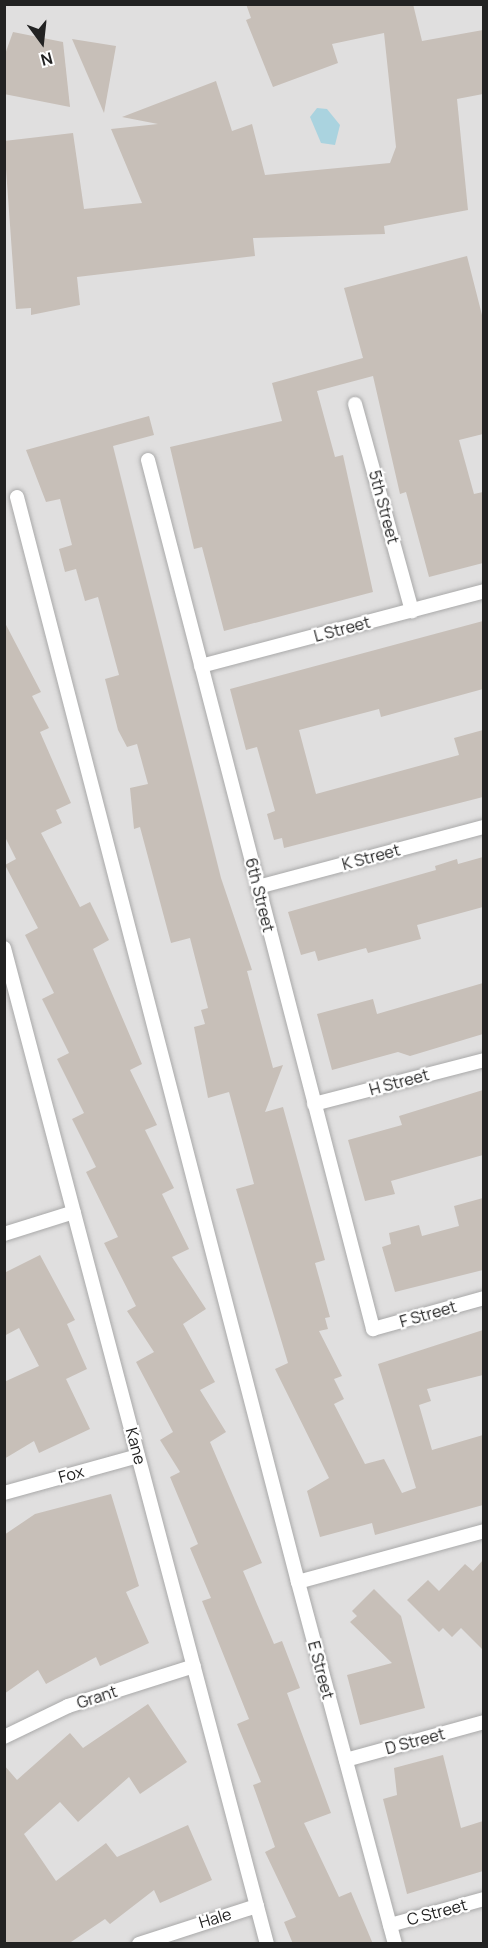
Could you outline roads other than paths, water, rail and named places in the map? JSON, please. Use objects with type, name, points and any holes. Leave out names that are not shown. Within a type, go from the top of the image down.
[{"type":"lane","name":"5th Street","points":[[356,404],[412,610]]},
{"type":"lane","name":"6th Street","points":[[148,460],[373,1329]]},
{"type":"lane","name":"E Street","points":[[17,497],[298,1582],[395,1944]]},
{"type":"lane","name":"L Street","points":[[201,666],[483,591]]},
{"type":"lane","name":"K Street","points":[[258,887],[483,827]]},
{"type":"lane","name":"Kane","points":[[4,948],[8,976],[74,1212],[267,1944]]},
{"type":"lane","name":"H Street","points":[[314,1104],[483,1060]]},
{"type":"lane","points":[[4,1234],[74,1212]]},
{"type":"lane","name":"F Street","points":[[373,1329],[483,1298]]},
{"type":"lane","name":"Fox","points":[[4,1493],[138,1456]]},
{"type":"lane","points":[[298,1582],[483,1531]]},
{"type":"lane","name":"Grant","points":[[4,1737],[68,1706],[194,1666]]},
{"type":"lane","name":"D Street","points":[[346,1760],[483,1722]]},
{"type":"lane","name":"C Street","points":[[390,1925],[483,1899]]},
{"type":"lane","name":"Hale","points":[[140,1944],[257,1906]]},
{"type":"water","points":[[317,108],[327,109],[340,125],[335,145],[321,143],[310,117]]}]
